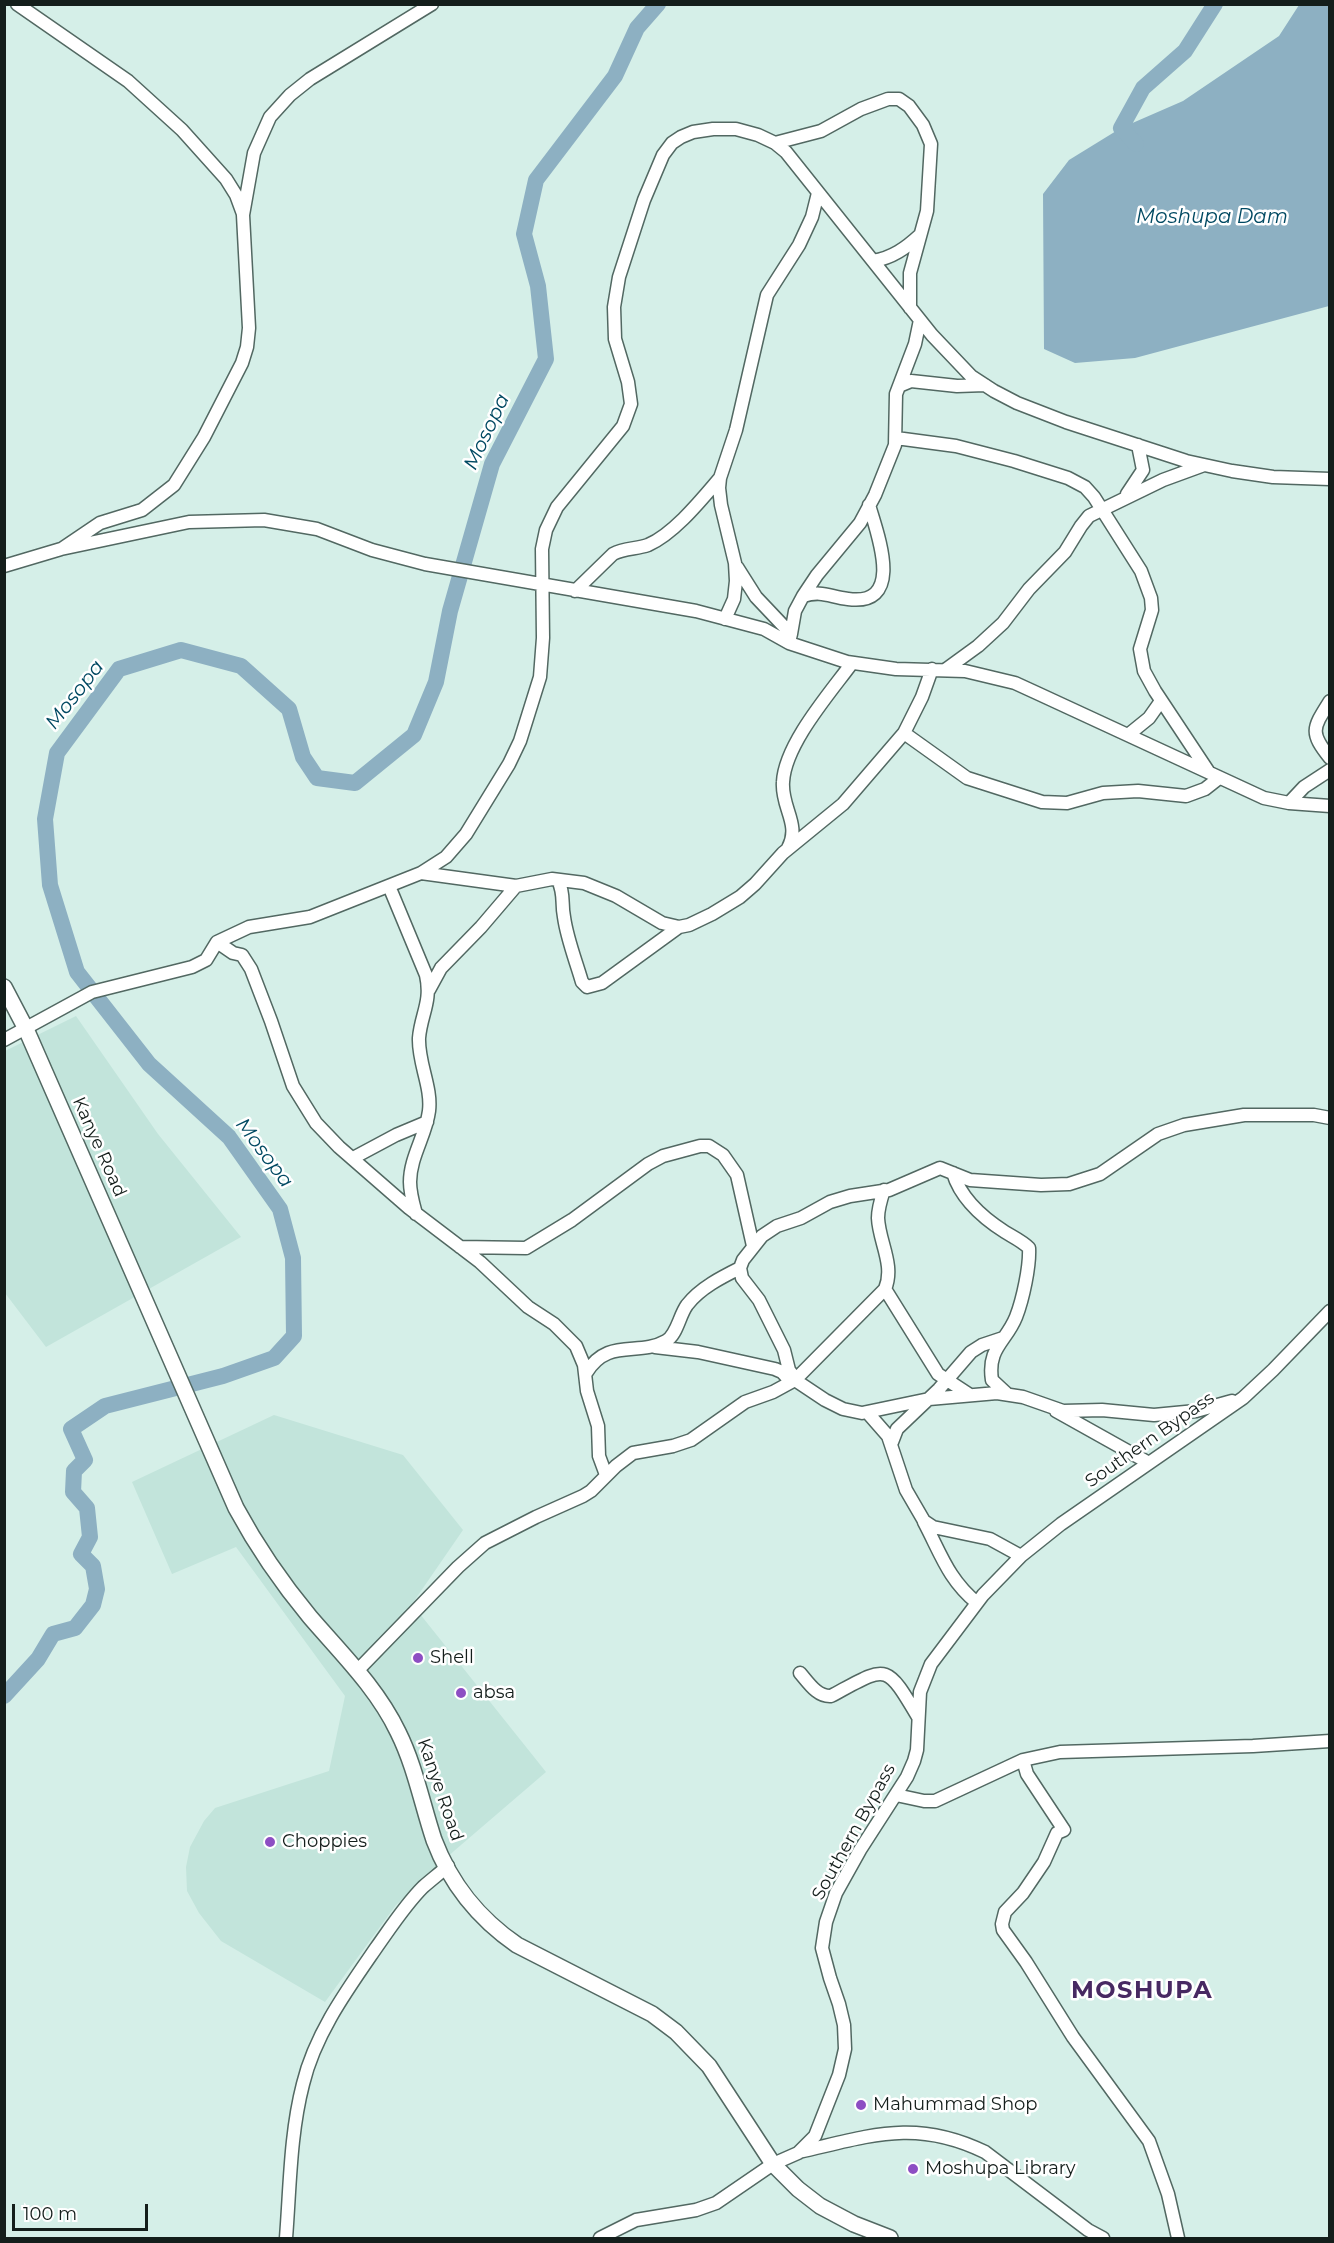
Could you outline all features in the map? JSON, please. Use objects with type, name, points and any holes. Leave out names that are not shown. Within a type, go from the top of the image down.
[{"type":"main road","name":"Kanye Road","points":[[4,987],[26,1029],[236,1508],[266,1560],[311,1618],[357,1671],[398,1731],[435,1841],[464,1897],[500,1933],[533,1955],[652,2014],[676,2032],[709,2066],[773,2164],[798,2189],[820,2206],[854,2224],[890,2238]]},
{"type":"street","points":[[17,4],[128,81],[182,130],[226,179],[236,195],[243,215]]},
{"type":"street","points":[[61,549],[100,523],[133,514],[149,505],[174,485],[204,437],[242,363],[249,328],[243,215],[254,153],[270,117],[290,95],[310,79],[432,4]]},
{"type":"street","points":[[775,143],[809,136],[861,109],[888,99],[898,99],[909,106],[923,125],[931,144],[927,211],[909,273],[910,308]]},
{"type":"street","points":[[4,1040],[92,992],[192,967],[206,960],[217,942],[249,927],[310,917],[421,873],[446,856],[466,834],[509,765],[520,741],[540,676],[544,585],[542,549],[546,530],[551,518],[571,489],[623,426],[631,405],[628,382],[615,339],[614,307],[619,277],[644,200],[663,155],[672,143],[681,137],[693,132],[713,129],[736,129],[775,143],[786,152],[920,320],[971,376],[1017,403],[1138,445],[1205,465],[1273,477],[1329,479]]},
{"type":"street","points":[[725,619],[734,599],[736,581],[735,563],[718,488],[720,478],[736,430],[767,295],[799,245],[812,217],[818,193]]},
{"type":"street","points":[[873,261],[899,252],[921,234]]},
{"type":"street","points":[[790,638],[795,611],[803,596],[817,575],[860,523],[892,451],[896,438],[896,402],[899,386],[918,334],[920,320]]},
{"type":"street","points":[[899,386],[911,381],[957,387],[985,385]]},
{"type":"street","points":[[896,438],[956,446],[1014,461],[1068,478],[1085,487],[1141,571],[1151,598],[1152,610],[1140,649],[1144,670],[1161,701],[1214,775]]},
{"type":"street","points":[[1125,498],[1140,478],[1143,470],[1138,445]]},
{"type":"street","points":[[421,873],[516,886],[558,880],[584,883],[616,896],[662,923],[679,927],[689,925],[712,914],[740,897],[788,849],[843,804],[904,733],[939,670],[978,646],[1003,623],[1029,589],[1065,552],[1089,516],[1163,480],[1205,465]]},
{"type":"street","points":[[575,591],[613,554],[657,540],[694,507],[720,478]]},
{"type":"street","points":[[803,596],[814,592],[861,600],[872,596],[879,588],[884,576],[884,558],[869,505]]},
{"type":"street","points":[[4,566],[61,549],[189,522],[264,520],[317,529],[372,550],[425,564],[696,611],[764,629],[852,663],[879,667],[965,671],[1015,683],[1263,798],[1289,803],[1329,806]]},
{"type":"street","points":[[735,563],[756,597],[790,638]]},
{"type":"street","points":[[788,849],[794,831],[783,794],[785,770],[798,739],[852,663]]},
{"type":"street","points":[[1128,735],[1149,718],[1161,701]]},
{"type":"street","points":[[1329,701],[1315,732],[1318,743],[1329,759]]},
{"type":"street","points":[[904,733],[967,778],[1042,802],[1067,803],[1103,793],[1138,790],[1186,796],[1205,789],[1214,775]]},
{"type":"street","points":[[1289,803],[1304,787],[1329,770]]},
{"type":"street","points":[[558,880],[564,896],[563,915],[566,927],[582,982],[587,987],[602,983],[679,927]]},
{"type":"street","points":[[389,886],[426,975],[429,990]]},
{"type":"street","points":[[416,1214],[411,1196],[411,1170],[427,1122],[430,1102],[419,1036],[429,990],[441,968],[471,939],[516,886]]},
{"type":"street","points":[[217,942],[245,959],[271,1021],[293,1086],[316,1123],[416,1214],[480,1262],[528,1307],[566,1335],[581,1356],[586,1372],[587,1391],[598,1426],[599,1456],[606,1475]]},
{"type":"street","points":[[586,1372],[592,1363],[608,1353],[649,1346],[670,1338],[688,1304],[710,1285],[740,1268],[762,1236],[777,1226],[801,1218],[830,1202],[901,1185],[940,1168],[970,1180],[1041,1185],[1069,1184],[1100,1174],[1158,1134],[1184,1125],[1244,1115],[1314,1115],[1329,1118]]},
{"type":"street","points":[[353,1158],[396,1135],[427,1122]]},
{"type":"street","points":[[460,1247],[526,1248],[572,1220],[648,1164],[663,1156],[700,1146],[717,1149],[737,1175],[753,1246]]},
{"type":"street","points":[[953,1173],[966,1199],[1029,1248],[1021,1303],[1016,1317],[992,1358],[991,1374],[995,1384],[1007,1393],[1055,1410],[1149,1463]]},
{"type":"street","points":[[357,1671],[478,1548],[502,1533],[583,1496],[633,1453],[674,1446],[691,1440],[744,1402],[773,1392],[793,1381],[885,1289],[888,1280],[887,1257],[878,1216],[884,1190]]},
{"type":"street","points":[[740,1268],[742,1278],[764,1310],[778,1338],[793,1381]]},
{"type":"street","points":[[885,1289],[935,1370],[947,1381],[970,1395]]},
{"type":"street","name":"Southern Bypass","points":[[600,2238],[636,2220],[696,2210],[716,2203],[773,2164],[798,2152],[815,2136],[836,2085],[845,2049],[844,2025],[822,1948],[826,1922],[836,1893],[860,1850],[896,1795],[914,1761],[917,1750],[920,1692],[931,1664],[1001,1574],[1021,1556],[1061,1524],[1243,1398],[1329,1311]]},
{"type":"street","points":[[892,1442],[897,1429],[947,1381],[971,1352],[1003,1338]]},
{"type":"street","points":[[649,1346],[698,1352],[779,1370],[808,1390],[854,1412],[867,1412],[929,1399],[1007,1393]]},
{"type":"street","points":[[1055,1410],[1172,1414],[1197,1411],[1243,1398]]},
{"type":"street","points":[[867,1412],[883,1428],[892,1442],[906,1490],[952,1578],[963,1592],[977,1603]]},
{"type":"street","points":[[924,1521],[942,1529],[990,1539],[1021,1556]]},
{"type":"street","points":[[800,1673],[820,1694],[826,1696],[831,1696],[873,1675],[879,1673],[887,1675],[901,1688],[918,1718]]},
{"type":"street","points":[[896,1795],[934,1801],[1023,1760],[1081,1750],[1253,1746],[1329,1741]]},
{"type":"street","points":[[1023,1760],[1027,1774],[1064,1830],[1057,1833],[1044,1862],[1023,1893],[1005,1912],[1003,1930],[1077,2042],[1149,2141],[1168,2194],[1178,2238]]},
{"type":"street","points":[[286,2238],[291,2165],[300,2098],[318,2042],[331,2016],[405,1908],[448,1866]]},
{"type":"street","points":[[798,2152],[884,2133],[915,2132],[938,2135],[969,2144],[985,2152],[1088,2230],[1103,2238]]},
{"type":"shaded area","points":[[76,1016],[158,1134],[241,1237],[46,1347],[5,1293],[5,1051]]},
{"type":"shaded area","points":[[274,1415],[403,1455],[463,1530],[412,1604],[546,1772],[454,1851],[396,1905],[325,2002],[221,1941],[199,1913],[187,1891],[186,1867],[190,1847],[204,1821],[215,1808],[329,1771],[345,1696],[236,1547],[172,1574],[132,1482]]},
{"type":"water","name":"Moshupa Dam","points":[[1299,5],[1329,5],[1329,306],[1135,358],[1075,363],[1044,349],[1043,194],[1069,160],[1121,128],[1183,101],[1279,36]]},
{"type":"waterway","name":"Mosopa","points":[[4,1696],[38,1659],[53,1634],[75,1628],[93,1605],[97,1589],[93,1566],[81,1554],[90,1537],[87,1508],[73,1492],[74,1471],[85,1460],[71,1429],[105,1406],[223,1376],[274,1358],[294,1336],[293,1258],[280,1209],[229,1137],[149,1064],[77,972],[50,885],[45,819],[57,753],[119,669],[181,650],[241,666],[289,709],[303,757],[317,778],[355,783],[414,735],[436,682],[450,611],[492,464],[546,359],[538,286],[524,234],[536,180],[615,76],[637,28],[658,4]]},
{"type":"waterway","name":"Mosopa","points":[[1136,144],[1121,128],[1143,88],[1185,51],[1215,4]]},
{"type":"place","name":"Shell","points":[[418,1658]]},
{"type":"place","name":"absa","points":[[461,1693]]},
{"type":"place","name":"Choppies","points":[[270,1842]]},
{"type":"place","name":"Mahummad Shop","points":[[861,2105]]},
{"type":"place","name":"Moshupa Library","points":[[913,2169]]},
{"type":"district","name":"MOSHUPA","points":[[1142,1991]]}]
